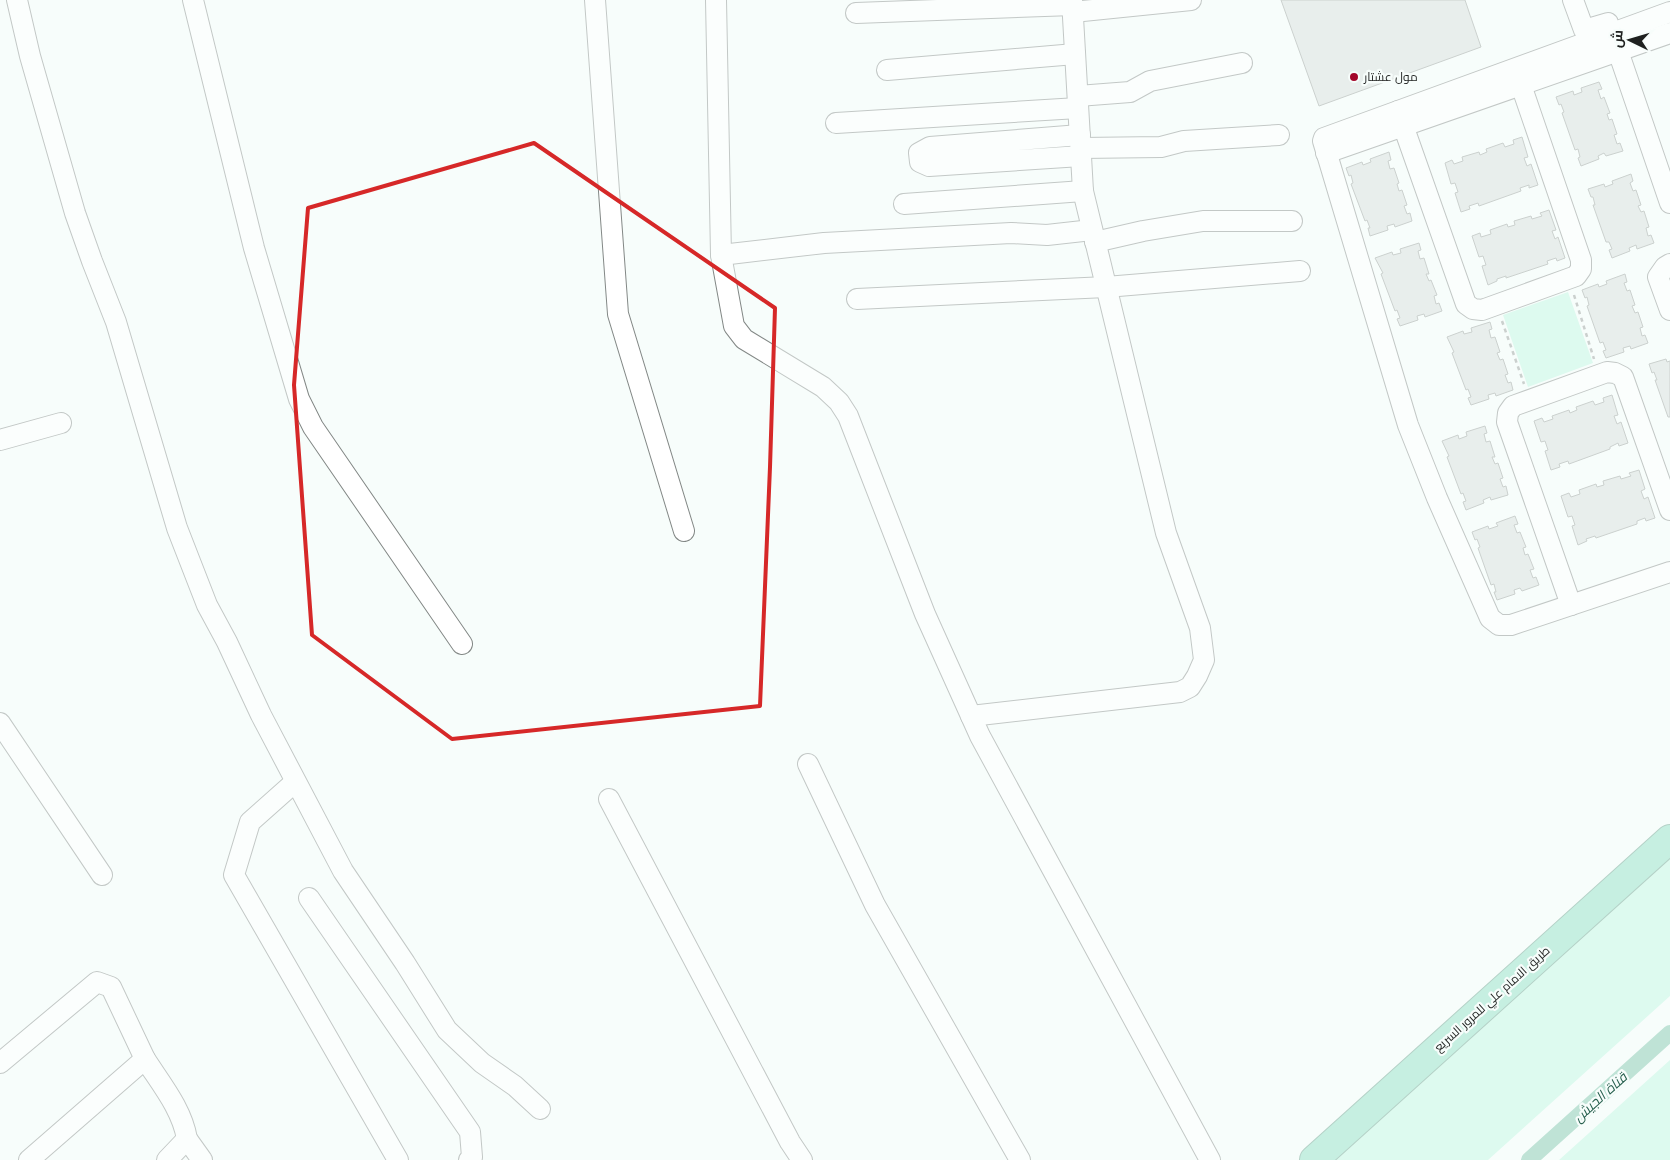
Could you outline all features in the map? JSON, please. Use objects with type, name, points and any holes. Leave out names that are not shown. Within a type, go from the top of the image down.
[{"type":"highway","name":"طريق الامام علي للمرور السريع","points":[[1314,1160],[1670,838]]},
{"type":"street","points":[[17,0],[30,56],[75,212],[92,262],[116,322],[177,528],[207,605],[295,782],[343,871],[448,1030],[482,1063],[515,1086],[540,1109]]},
{"type":"street","points":[[193,0],[254,248],[299,399],[313,427],[462,644]]},
{"type":"street","points":[[595,0],[618,314],[684,531]]},
{"type":"street","points":[[716,0],[722,255],[734,326],[744,339],[823,387],[839,402],[848,416],[925,614],[980,736],[1210,1160]]},
{"type":"street","points":[[856,13],[1190,0]]},
{"type":"street","points":[[1573,0],[1584,30],[1653,9],[1670,11]]},
{"type":"street","points":[[971,716],[1180,692],[1190,687],[1204,660],[1200,628],[1166,533],[1083,191],[1073,6]]},
{"type":"street","points":[[1401,118],[1670,11]]},
{"type":"street","points":[[1670,33],[1521,85],[1324,138],[1323,141],[1395,387],[1408,425],[1437,498],[1490,618],[1499,625],[1505,626],[1670,572]]},
{"type":"street","points":[[1618,51],[1670,203]]},
{"type":"street","points":[[888,70],[1075,54]]},
{"type":"street","points":[[836,123],[1078,102],[1130,92],[1150,81],[1242,63]]},
{"type":"street","points":[[1401,118],[1466,304],[1474,309],[1482,310],[1576,276],[1581,269],[1582,260],[1521,85]]},
{"type":"street","points":[[1081,146],[929,166],[920,162],[919,153],[930,147],[1081,146],[1161,147],[1184,141],[1279,135]]},
{"type":"street","points":[[904,204],[1083,191]]},
{"type":"street","points":[[722,255],[824,243],[1011,233],[1093,236],[1203,222],[1292,222]]},
{"type":"street","points":[[1670,264],[1665,267],[1658,277],[1670,310]]},
{"type":"street","points":[[857,299],[1106,287],[1300,271]]},
{"type":"street","points":[[1571,605],[1507,422],[1508,413],[1513,406],[1607,372],[1615,372],[1623,377],[1670,510]]},
{"type":"street","points":[[0,440],[61,423]]},
{"type":"street","points":[[0,723],[102,875]]},
{"type":"street","points":[[808,764],[875,905],[1020,1160]]},
{"type":"street","points":[[295,782],[250,822],[234,875],[398,1160]]},
{"type":"street","points":[[609,799],[790,1142],[802,1160]]},
{"type":"street","points":[[309,898],[470,1132],[472,1157],[469,1160]]},
{"type":"street","points":[[0,1063],[96,982],[111,987],[145,1059],[185,1125],[187,1139],[202,1160]]},
{"type":"street","points":[[29,1160],[145,1059]]},
{"type":"street","points":[[167,1160],[187,1139]]},
{"type":"path","points":[[1568,279],[1600,374]]},
{"type":"path","points":[[1496,304],[1530,400]]},
{"type":"highlighted area","points":[[534,143],[775,308],[760,706],[452,739],[312,635],[294,385],[308,208]]},
{"type":"green space","points":[[1568,292],[1593,363],[1528,387],[1503,315]]},
{"type":"green space","points":[[1670,855],[1670,996],[1488,1160],[1332,1160]]},
{"type":"green space","points":[[1670,1060],[1670,1160],[1559,1160]]},
{"type":"building","name":"مول عشتار","points":[[1281,0],[1465,0],[1481,47],[1319,106]]},
{"type":"building","points":[[1599,82],[1602,89],[1598,90],[1601,99],[1604,97],[1610,113],[1607,114],[1609,120],[1612,119],[1617,134],[1614,135],[1617,144],[1620,143],[1623,151],[1606,156],[1604,153],[1598,156],[1599,159],[1581,166],[1578,158],[1580,157],[1578,149],[1575,150],[1562,113],[1564,112],[1556,97],[1573,91],[1574,95],[1582,92],[1581,88]]},
{"type":"building","points":[[1522,137],[1528,157],[1524,158],[1527,166],[1531,164],[1538,185],[1520,188],[1521,191],[1479,206],[1478,203],[1469,206],[1470,209],[1461,212],[1455,193],[1458,192],[1455,183],[1451,184],[1445,163],[1452,160],[1454,164],[1463,161],[1462,157],[1479,152],[1480,155],[1487,152],[1486,149],[1503,143],[1505,147],[1514,144],[1513,140]]},
{"type":"building","points":[[1389,152],[1391,160],[1388,161],[1390,169],[1394,168],[1399,183],[1397,184],[1399,191],[1402,190],[1407,205],[1404,206],[1407,214],[1410,213],[1412,221],[1395,227],[1394,224],[1387,226],[1388,230],[1370,236],[1368,228],[1370,228],[1367,220],[1365,221],[1351,184],[1353,183],[1351,175],[1349,176],[1346,168],[1362,162],[1363,165],[1371,162],[1370,159]]},
{"type":"building","points":[[1631,174],[1633,181],[1630,183],[1633,191],[1636,190],[1641,205],[1638,206],[1641,212],[1644,211],[1649,227],[1646,228],[1648,236],[1651,235],[1654,243],[1637,249],[1636,245],[1629,248],[1630,251],[1612,258],[1609,250],[1612,249],[1609,242],[1606,242],[1593,205],[1595,205],[1593,197],[1591,197],[1588,189],[1604,184],[1605,187],[1613,184],[1612,181]]},
{"type":"building","points":[[1549,210],[1556,230],[1552,231],[1555,239],[1558,237],[1565,258],[1557,261],[1556,258],[1547,261],[1548,264],[1506,278],[1506,276],[1497,279],[1497,281],[1488,285],[1482,266],[1486,265],[1483,256],[1479,257],[1472,236],[1480,233],[1481,237],[1491,234],[1490,230],[1507,224],[1508,227],[1515,225],[1514,221],[1531,216],[1532,219],[1542,216],[1540,213]]},
{"type":"building","points":[[1419,243],[1421,250],[1418,251],[1420,259],[1424,258],[1429,274],[1426,274],[1429,281],[1431,280],[1437,295],[1434,296],[1436,304],[1439,303],[1442,311],[1425,317],[1424,314],[1417,316],[1418,320],[1400,326],[1397,319],[1400,318],[1397,310],[1395,311],[1381,274],[1383,273],[1375,258],[1392,252],[1393,255],[1401,253],[1400,249]]},
{"type":"building","points":[[1625,274],[1627,282],[1624,283],[1627,291],[1630,290],[1635,305],[1632,306],[1635,313],[1638,312],[1643,327],[1640,328],[1642,336],[1645,335],[1648,343],[1631,349],[1630,346],[1623,348],[1624,352],[1606,358],[1603,351],[1606,350],[1603,342],[1600,343],[1587,306],[1589,305],[1587,297],[1585,298],[1582,290],[1598,284],[1599,287],[1607,284],[1606,281]]},
{"type":"building","points":[[1490,322],[1492,329],[1489,330],[1491,338],[1495,337],[1500,352],[1497,353],[1500,360],[1503,359],[1508,374],[1505,375],[1508,383],[1511,382],[1513,390],[1496,396],[1495,393],[1488,395],[1489,399],[1471,405],[1468,398],[1471,397],[1468,389],[1466,390],[1452,353],[1454,352],[1447,337],[1463,331],[1464,334],[1472,332],[1471,328]]},
{"type":"building","points":[[1666,359],[1667,362],[1670,361],[1670,417],[1668,417],[1655,380],[1657,380],[1649,364]]},
{"type":"building","points":[[1612,395],[1618,415],[1614,416],[1617,424],[1621,422],[1628,443],[1619,446],[1618,443],[1610,447],[1610,449],[1569,464],[1568,461],[1559,464],[1560,467],[1551,470],[1545,451],[1548,450],[1545,441],[1541,442],[1534,421],[1542,418],[1544,422],[1553,419],[1552,416],[1569,410],[1570,413],[1577,410],[1576,407],[1593,401],[1595,405],[1604,402],[1603,398]]},
{"type":"building","points":[[1485,426],[1487,433],[1484,434],[1486,442],[1490,441],[1495,457],[1492,457],[1495,464],[1498,463],[1503,478],[1500,479],[1503,487],[1506,486],[1508,495],[1491,500],[1490,497],[1483,500],[1484,503],[1466,510],[1463,502],[1466,501],[1463,493],[1461,494],[1447,457],[1449,456],[1442,441],[1458,435],[1459,439],[1467,436],[1466,432]]},
{"type":"building","points":[[1639,470],[1645,489],[1641,491],[1644,499],[1648,497],[1655,518],[1646,521],[1645,518],[1637,521],[1637,524],[1596,538],[1595,536],[1586,539],[1587,541],[1578,545],[1572,526],[1575,525],[1572,516],[1568,517],[1561,496],[1569,493],[1571,497],[1580,494],[1579,490],[1596,484],[1597,487],[1604,485],[1603,481],[1620,476],[1621,479],[1631,476],[1629,473]]},
{"type":"building","points":[[1515,516],[1518,524],[1514,525],[1517,533],[1520,532],[1526,547],[1523,548],[1525,555],[1528,554],[1534,569],[1530,570],[1533,578],[1536,577],[1539,585],[1522,591],[1520,588],[1514,590],[1515,594],[1497,600],[1494,584],[1491,585],[1478,548],[1480,547],[1472,532],[1488,526],[1489,529],[1498,526],[1496,523]]},
{"type":"waterway","name":"قناة الجيش","points":[[1529,1160],[1670,1033]]},
{"type":"place","name":"مول عشتار","points":[[1354,77]]}]
